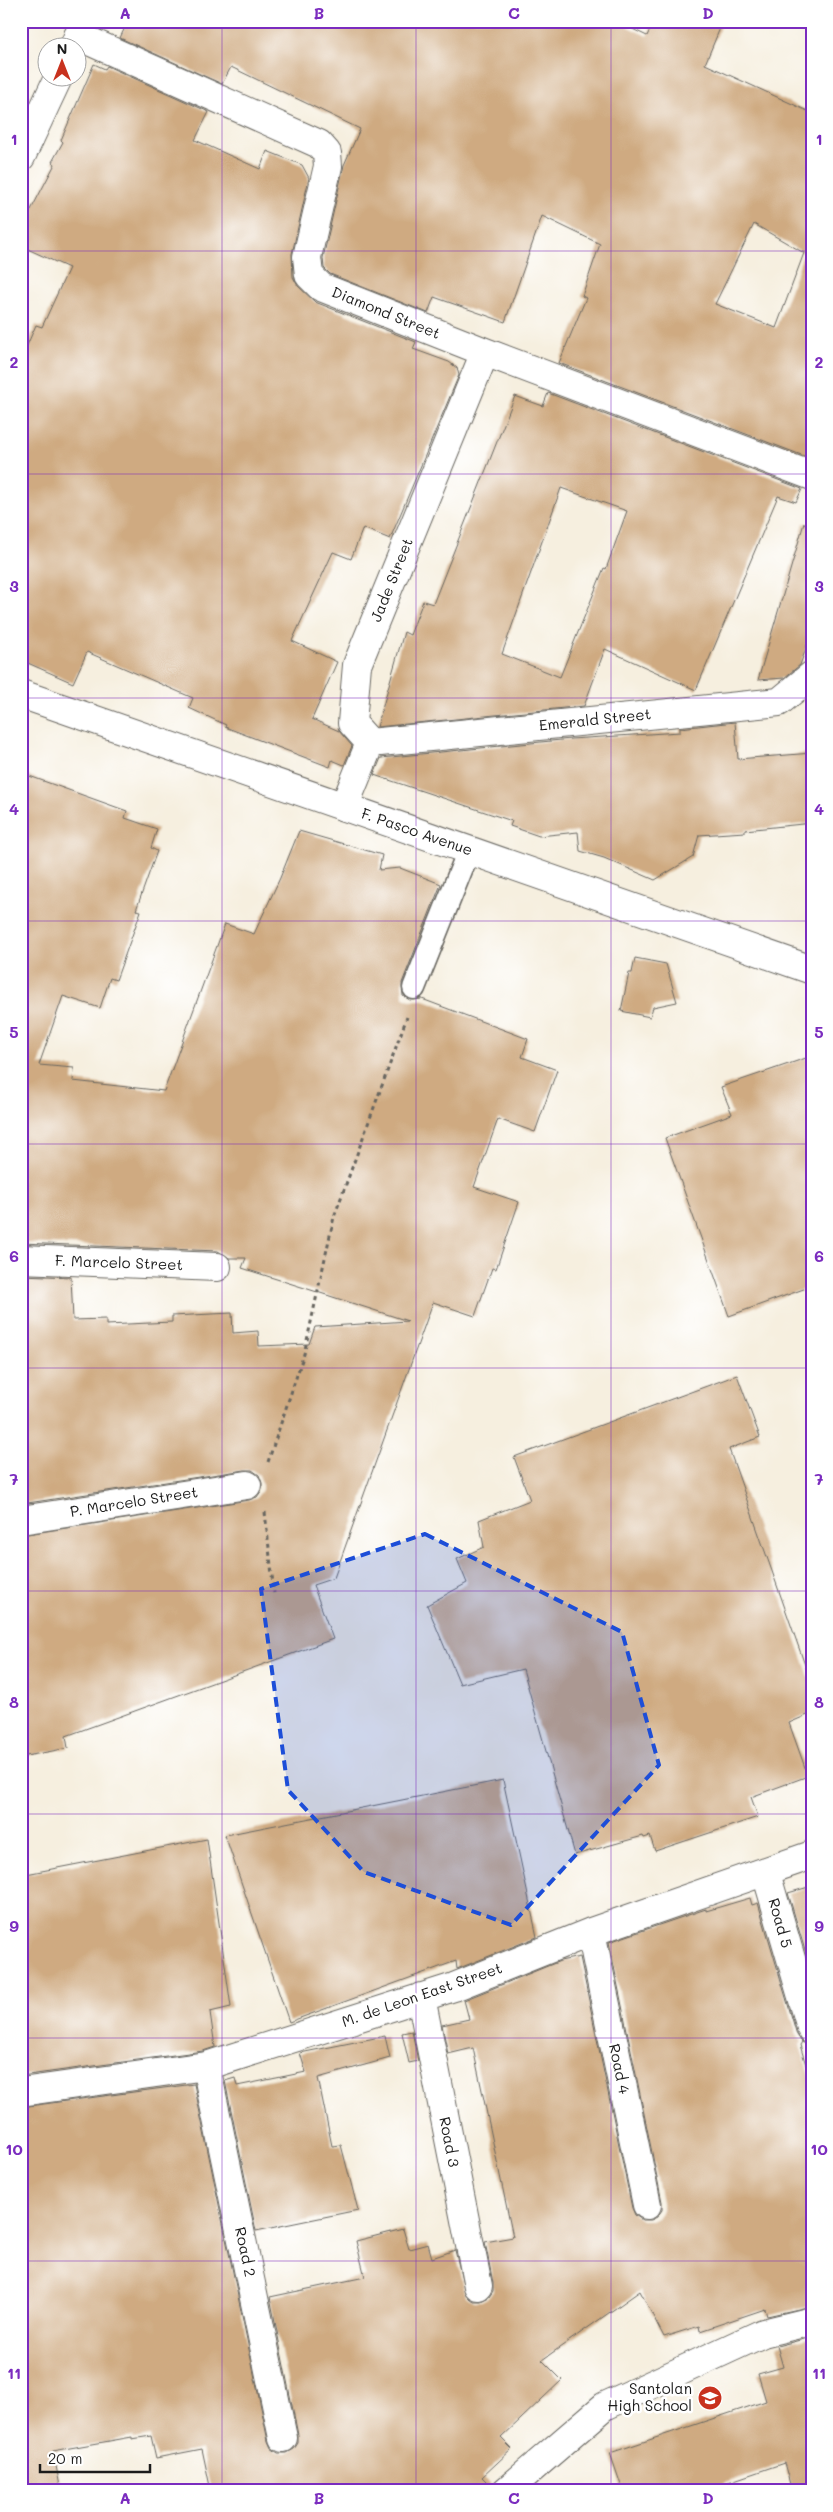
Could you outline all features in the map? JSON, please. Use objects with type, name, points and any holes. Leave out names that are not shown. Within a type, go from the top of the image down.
[{"type":"street","name":"Diamond Street","points":[[79,35],[319,144],[326,153],[328,166],[307,257],[309,275],[321,287],[485,352],[812,476]]},
{"type":"street","points":[[21,157],[53,88]]},
{"type":"street","name":"Jade Street","points":[[370,743],[352,723],[357,665],[485,352]]},
{"type":"street","name":"Emerald Street","points":[[370,743],[779,702],[812,675]]},
{"type":"street","name":"F. Pasco Avenue","points":[[21,694],[812,970]]},
{"type":"street","points":[[344,807],[370,743]]},
{"type":"street","name":"F. Marcelo Street","points":[[21,1259],[217,1267]]},
{"type":"street","name":"P. Marcelo Street","points":[[21,1520],[256,1478]]},
{"type":"street","name":"M. de Leon East Street","points":[[21,2092],[206,2066],[454,1987],[591,1932],[766,1873],[812,1855]]},
{"type":"street","name":"Road 5","points":[[766,1873],[812,2031]]},
{"type":"street","name":"Road 4","points":[[591,1932],[647,2205]]},
{"type":"street","name":"Road 3","points":[[421,1997],[478,2286]]},
{"type":"street","name":"Road 2","points":[[206,2066],[283,2438]]},
{"type":"street","points":[[506,2491],[605,2406],[763,2333],[812,2321]]},
{"type":"lane","points":[[414,988],[469,850]]},
{"type":"path","points":[[256,1478],[304,1354],[334,1217],[414,997],[414,988]]},
{"type":"path","points":[[265,1508],[274,1593]]},
{"type":"highlighted area","points":[[425,1534],[622,1632],[659,1765],[511,1925],[364,1872],[288,1790],[261,1589]]},
{"type":"building","points":[[128,21],[616,21],[647,36],[654,21],[723,21],[705,64],[812,113],[812,459],[559,363],[586,298],[582,296],[600,244],[542,216],[505,322],[434,297],[428,313],[330,274],[324,268],[323,258],[344,165],[360,129],[231,67],[222,84],[120,38]],"holes":[[[754,224],[804,253],[776,328],[715,304]]]},
{"type":"building","points":[[94,64],[105,69],[107,66],[209,112],[195,140],[260,169],[267,151],[302,165],[309,178],[292,254],[293,277],[298,286],[315,302],[416,342],[413,349],[449,362],[457,368],[459,375],[390,539],[363,528],[351,559],[333,552],[292,641],[337,662],[312,719],[339,731],[352,746],[344,765],[332,760],[330,767],[225,727],[226,725],[189,708],[193,698],[87,652],[73,683],[21,660],[21,359],[36,325],[42,327],[69,268],[21,246],[21,229],[55,164],[52,162],[63,142],[61,140],[84,88],[88,88],[88,78]]},
{"type":"building","points":[[548,393],[802,489],[796,502],[778,496],[696,690],[605,649],[584,706],[377,727],[404,632],[410,635],[423,601],[433,604],[515,396],[543,406]],"holes":[[[561,488],[627,511],[606,569],[604,568],[560,677],[502,654]]]},
{"type":"building","points":[[804,523],[812,524],[812,632],[800,665],[784,678],[758,680]]},
{"type":"building","points":[[735,722],[738,759],[812,753],[812,823],[745,830],[745,832],[699,835],[693,857],[655,880],[604,858],[580,851],[578,832],[539,836],[510,826],[512,821],[374,775],[381,758],[571,739],[680,732],[680,728]]},
{"type":"building","points":[[21,773],[127,811],[125,818],[157,829],[151,848],[157,851],[136,910],[141,911],[116,980],[110,978],[100,1008],[63,996],[39,1065],[74,1068],[73,1081],[164,1091],[225,924],[254,934],[299,831],[382,855],[379,870],[400,868],[441,884],[402,983],[403,996],[410,1000],[422,999],[528,1039],[522,1057],[557,1070],[535,1132],[498,1119],[474,1187],[519,1202],[496,1269],[492,1268],[475,1316],[433,1302],[334,1578],[313,1585],[333,1639],[66,1736],[68,1748],[21,1757],[21,1535],[249,1500],[257,1497],[262,1490],[262,1483],[259,1475],[252,1470],[245,1470],[21,1504],[21,1275],[71,1277],[73,1320],[106,1319],[106,1325],[172,1322],[172,1316],[232,1313],[233,1333],[258,1331],[259,1346],[309,1344],[315,1327],[408,1321],[242,1268],[246,1258],[229,1258],[218,1251],[21,1243]]},
{"type":"building","points":[[635,958],[666,964],[677,1002],[653,1007],[650,1017],[621,1011],[629,973],[632,973]]},
{"type":"building","points":[[812,1056],[812,1286],[729,1316],[665,1138],[732,1114],[721,1087]]},
{"type":"building","points":[[737,1375],[760,1437],[729,1449],[812,1685],[812,1713],[789,1723],[808,1776],[751,1797],[758,1817],[655,1851],[650,1836],[644,1838],[643,1836],[575,1855],[523,1669],[460,1684],[427,1605],[467,1583],[457,1559],[484,1547],[479,1520],[530,1500],[514,1457]]},
{"type":"building","points":[[503,1780],[537,1937],[457,1969],[456,1961],[289,2022],[225,1835]]},
{"type":"building","points":[[207,1839],[231,2007],[210,2012],[215,2047],[203,2051],[21,2076],[21,1875]]},
{"type":"building","points":[[812,1886],[812,1974],[788,1893]]},
{"type":"building","points":[[750,1898],[752,1905],[758,1903],[797,2035],[802,2042],[800,2045],[812,2085],[812,2306],[767,2316],[765,2309],[700,2331],[699,2326],[664,2337],[640,2291],[542,2360],[562,2380],[501,2438],[512,2449],[482,2477],[491,2486],[491,2491],[211,2491],[202,2449],[156,2458],[151,2436],[132,2439],[132,2437],[53,2451],[61,2491],[21,2491],[21,2107],[194,2084],[268,2441],[271,2448],[278,2453],[287,2453],[294,2449],[298,2443],[298,2435],[270,2297],[365,2277],[356,2241],[403,2229],[409,2249],[428,2244],[432,2258],[455,2250],[466,2296],[473,2301],[481,2301],[489,2297],[493,2291],[485,2242],[513,2237],[473,2048],[448,2054],[442,2025],[469,2019],[464,2000],[560,1961],[580,1957],[632,2208],[635,2215],[642,2220],[651,2220],[657,2217],[662,2210],[662,2202],[609,1942],[706,1909],[706,1911]]},
{"type":"building","points":[[412,2031],[418,2061],[409,2063],[402,2033]]},
{"type":"building","points":[[385,2036],[390,2058],[318,2078],[332,2146],[341,2145],[358,2210],[256,2231],[225,2081],[235,2078],[237,2086],[306,2072],[300,2053]]},
{"type":"building","points":[[812,2337],[812,2491],[792,2491],[784,2463],[702,2491],[623,2491],[610,2453],[766,2401],[758,2374],[783,2367],[777,2346]]},
{"type":"place","name":"Santolan High School","points":[[710,2398]]}]
